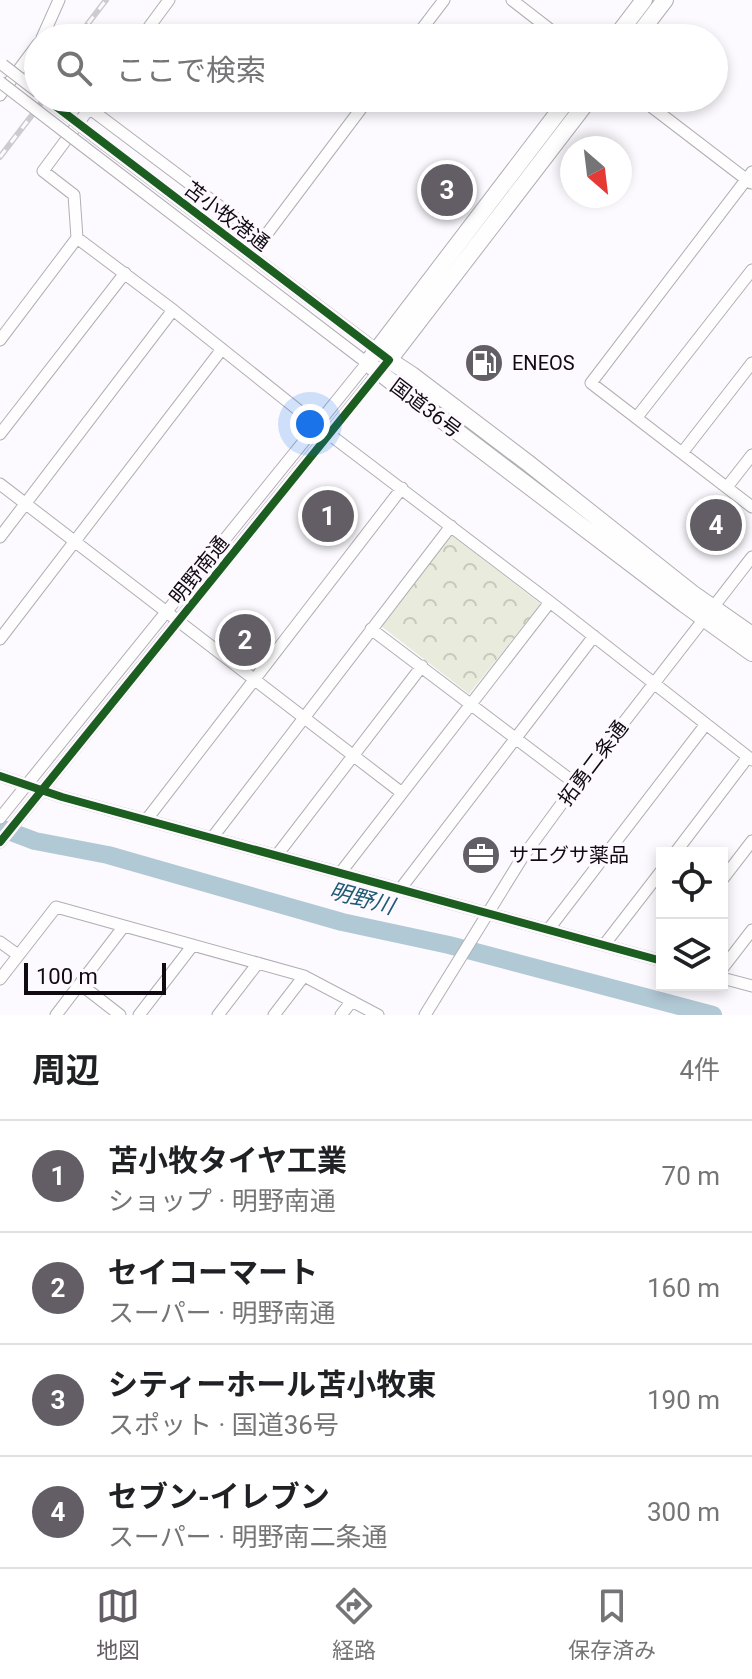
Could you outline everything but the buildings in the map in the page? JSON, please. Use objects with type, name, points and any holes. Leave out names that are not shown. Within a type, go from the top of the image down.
[{"type":"highway","points":[[626,24],[644,0]]},
{"type":"highway","points":[[647,24],[665,0]]},
{"type":"highway","points":[[378,361],[559,112]]},
{"type":"highway","name":"国道36号","points":[[579,112],[378,361],[684,604],[709,612],[752,635]]},
{"type":"highway","name":"国道36号","points":[[709,612],[752,653]]},
{"type":"street","points":[[48,24],[59,0]]},
{"type":"street","points":[[151,24],[169,0]]},
{"type":"street","points":[[426,24],[444,0]]},
{"type":"street","points":[[512,0],[543,24]]},
{"type":"street","points":[[0,95],[24,63]]},
{"type":"street","points":[[1,64],[24,81]]},
{"type":"street","name":"苫小牧港通","points":[[0,82],[24,101]]},
{"type":"street","name":"苫小牧港通","points":[[39,112],[378,361]]},
{"type":"street","name":"苫小牧港通","points":[[63,112],[378,361]]},
{"type":"street","points":[[0,340],[77,238],[74,195],[43,171],[86,112]]},
{"type":"street","points":[[104,112],[263,239],[358,112]]},
{"type":"street","points":[[659,112],[750,179],[591,383],[752,507]]},
{"type":"street","points":[[77,238],[317,425]]},
{"type":"street","points":[[637,417],[752,270]]},
{"type":"street","points":[[0,434],[125,273]]},
{"type":"street","points":[[0,537],[173,310]]},
{"type":"street","points":[[0,639],[222,349]]},
{"type":"street","name":"明野南通","points":[[0,818],[317,425],[378,361]]},
{"type":"street","name":"明野南通","points":[[0,842],[329,434],[378,361]]},
{"type":"street","points":[[682,453],[752,363]]},
{"type":"street","points":[[329,434],[750,759],[680,847]]},
{"type":"street","points":[[727,487],[752,455]]},
{"type":"street","points":[[0,484],[402,793]]},
{"type":"street","points":[[147,819],[402,488]]},
{"type":"street","points":[[263,491],[275,501]]},
{"type":"street","points":[[212,838],[451,526]]},
{"type":"street","name":"拓勇二条通","points":[[425,1015],[522,858],[752,557]]},
{"type":"street","points":[[341,872],[550,602]]},
{"type":"street","points":[[371,629],[576,784]]},
{"type":"street","points":[[401,888],[594,636]]},
{"type":"street","points":[[277,855],[422,666]]},
{"type":"street","points":[[548,930],[706,724]]},
{"type":"street","points":[[0,776],[212,838],[656,958]]},
{"type":"street","points":[[728,872],[752,841]]},
{"type":"street","points":[[604,945],[656,878]]},
{"type":"street","points":[[0,979],[56,907],[304,976],[378,1015]]},
{"type":"street","points":[[56,1015],[124,926]]},
{"type":"street","points":[[728,961],[752,930]]},
{"type":"street","points":[[0,942],[18,955]]},
{"type":"street","points":[[139,1015],[193,945]]},
{"type":"street","points":[[218,1015],[258,963]]},
{"type":"street","points":[[274,1015],[304,976]]},
{"type":"street","points":[[728,980],[752,986]]},
{"type":"street","points":[[80,984],[120,1015]]},
{"type":"street","points":[[341,1015],[352,1001]]},
{"type":"green space","points":[[451,535],[541,604],[469,694],[381,626]]},
{"type":"waterway","name":"明野川","points":[[0,828],[35,841],[108,855],[342,922],[449,945],[713,1015]]},
{"type":"railway","points":[[88,24],[106,0]]},
{"type":"railway","points":[[0,157],[34,112]]},
{"type":"cycle path","points":[[0,842],[389,360],[63,112]]},
{"type":"cycle path","points":[[0,776],[62,797],[656,959]]},
{"type":"place","name":"シティーホール苫小牧東","points":[[447,190]]},
{"type":"place","name":"ENEOS","points":[[484,363]]},
{"type":"place","name":"苫小牧タイヤ工業","points":[[328,516]]},
{"type":"place","name":"セブン-イレブン","points":[[716,525]]},
{"type":"place","name":"セイコーマート","points":[[245,640]]},
{"type":"place","name":"サエグサ薬品","points":[[481,855]]}]
